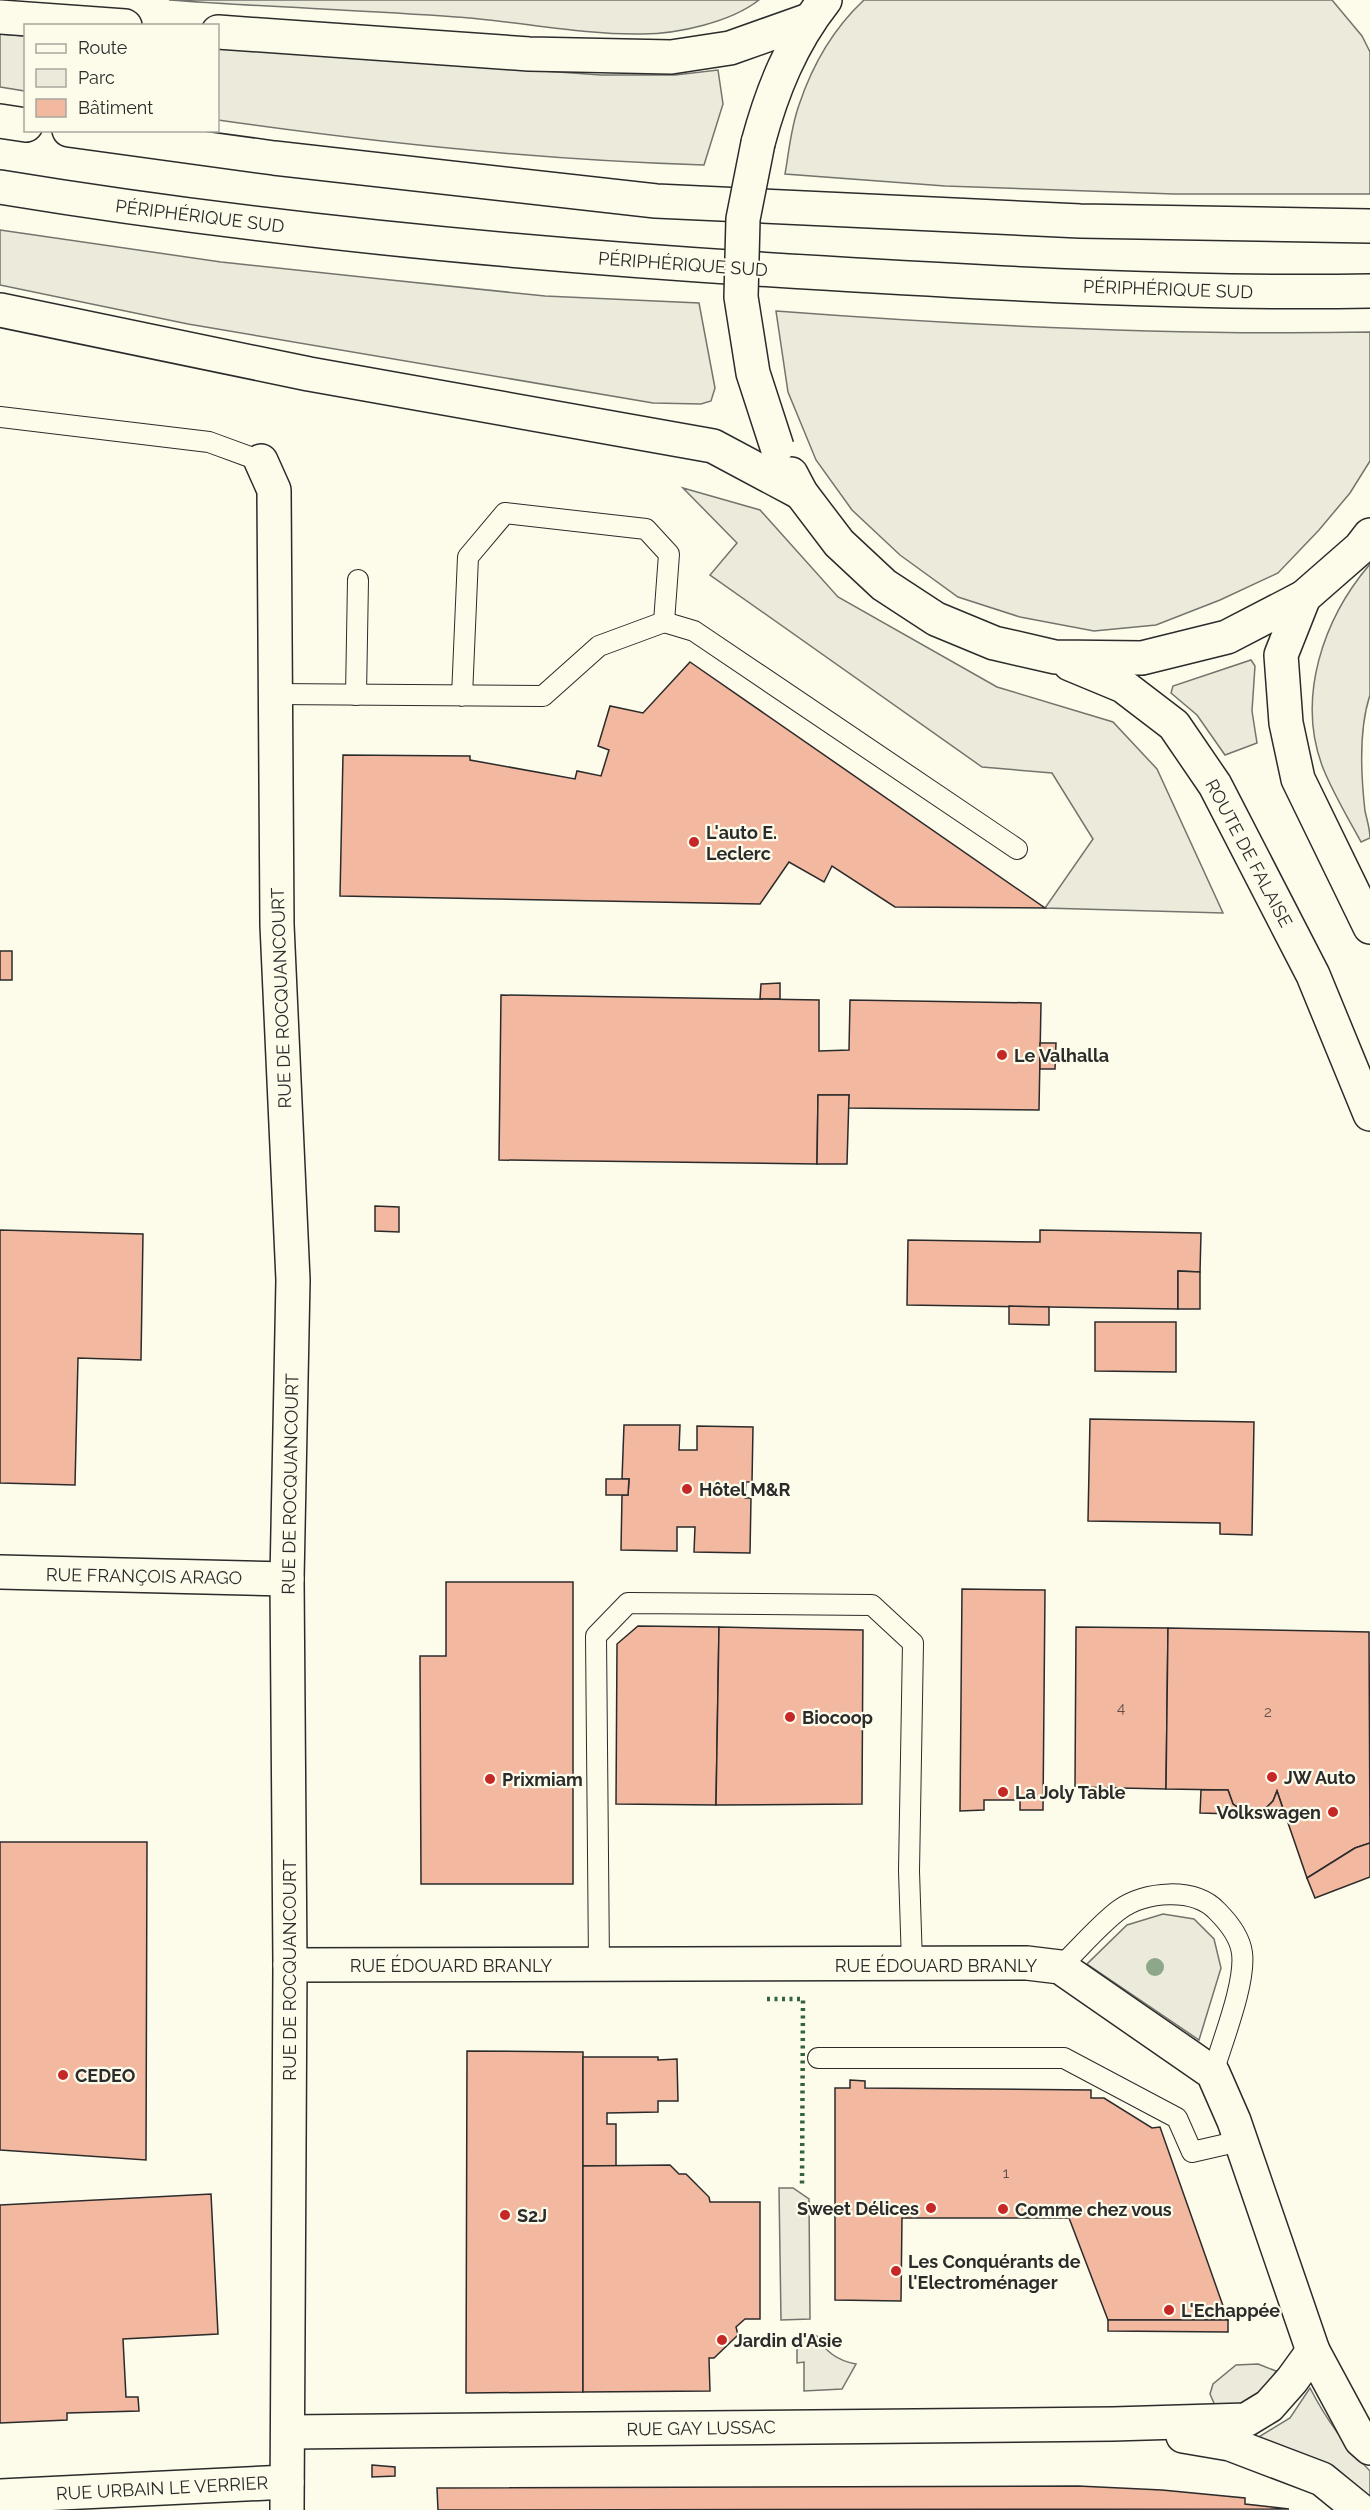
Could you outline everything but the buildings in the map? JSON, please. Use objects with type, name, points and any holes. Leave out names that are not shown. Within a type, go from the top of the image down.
[{"type":"main road","points":[[219,32],[529,54],[672,57],[730,48],[817,10]]},
{"type":"main road","points":[[817,10],[787,58],[774,90],[758,143],[743,219],[741,297],[753,373],[777,447],[801,493],[839,543],[893,591],[936,619],[994,643],[1055,657],[1142,658],[1227,637],[1304,597],[1360,548],[1370,536]]},
{"type":"main road","points":[[0,17],[97,24]]},
{"type":"main road","points":[[0,121],[24,124]]},
{"type":"main road","points":[[84,132],[274,158],[656,201],[1080,221],[1370,226]]},
{"type":"main road","name":"PÉRIPHÉRIQUE SUD","points":[[0,187],[95,203],[379,238],[658,264],[998,284],[1297,292],[1370,291]]},
{"type":"main road","points":[[0,310],[309,374],[713,446],[801,493]]},
{"type":"main road","name":"RUE DE ROCQUANCOURT","points":[[261,461],[274,490],[277,925],[293,1280],[287,1579],[290,1965],[287,2496]]},
{"type":"main road","points":[[1304,597],[1281,655],[1286,723],[1298,779],[1370,927]]},
{"type":"main road","name":"ROUTE DE FALAISE","points":[[1055,657],[1123,686],[1174,725],[1215,785],[1313,975],[1370,1114]]},
{"type":"main road","name":"RUE FRANÇOIS ARAGO","points":[[0,1572],[287,1579]]},
{"type":"main road","name":"RUE ÉDOUARD BRANLY","points":[[290,1965],[1028,1963],[1060,1967],[1213,2073]]},
{"type":"main road","points":[[1213,2073],[1240,2141],[1313,2351],[1361,2440],[1370,2448]]},
{"type":"main road","name":"RUE GAY LUSSAC","points":[[289,2432],[1113,2424],[1246,2420],[1269,2406],[1313,2351]]},
{"type":"main road","name":"RUE GAY LUSSAC","points":[[1113,2424],[1230,2444],[1322,2479],[1360,2510]]},
{"type":"main road","name":"RUE URBAIN LE VERRIER","points":[[0,2496],[287,2496]]},
{"type":"lane","points":[[0,417],[210,442],[261,461]]},
{"type":"lane","points":[[462,696],[468,557],[505,513],[646,529],[669,554],[664,622]]},
{"type":"lane","points":[[356,695],[358,580]]},
{"type":"lane","points":[[275,694],[543,696],[599,646],[664,622],[694,631],[1017,849]]},
{"type":"lane","points":[[599,1964],[596,1636],[628,1603],[872,1605],[913,1643],[909,1871],[912,1964]]},
{"type":"lane","points":[[1060,1967],[1120,1909],[1159,1894],[1186,1895],[1210,1903],[1232,1926],[1242,1952],[1240,1980],[1213,2073]]},
{"type":"lane","points":[[818,2058],[1064,2058],[1177,2118],[1192,2152],[1240,2141]]},
{"type":"green space","points":[[169,0],[759,0],[734,15],[704,25],[672,32],[619,34],[456,17]]},
{"type":"green space","points":[[864,0],[1332,0],[1362,36],[1370,52],[1370,194],[1174,194],[945,186],[785,174],[794,122],[810,76],[834,35]]},
{"type":"green space","points":[[0,34],[24,36],[24,91],[0,87]]},
{"type":"green space","points":[[219,48],[601,75],[675,75],[718,70],[723,104],[704,165],[521,155],[339,136],[219,120]]},
{"type":"green space","points":[[0,230],[221,262],[381,279],[545,296],[699,303],[715,388],[711,401],[701,404],[653,403],[188,324],[0,285]]},
{"type":"green space","points":[[776,311],[1073,329],[1222,333],[1370,332],[1370,461],[1350,493],[1278,573],[1220,600],[1156,625],[1094,631],[1020,617],[958,597],[900,555],[852,510],[816,460],[788,392]]},
{"type":"green space","points":[[683,488],[760,510],[838,597],[997,687],[1113,722],[1157,769],[1223,913],[1045,908],[1093,839],[1052,773],[982,767],[710,575],[737,543]]},
{"type":"green space","points":[[1370,564],[1370,695],[1364,722],[1362,768],[1365,811],[1370,838],[1361,842],[1323,768],[1315,741],[1312,714],[1319,660],[1327,634],[1353,586]]},
{"type":"green space","points":[[1251,660],[1255,666],[1252,711],[1257,743],[1225,755],[1197,715],[1171,693],[1173,686]]},
{"type":"green space","points":[[1163,1914],[1194,1919],[1214,1939],[1221,1968],[1199,2040],[1087,1964],[1127,1925]]},
{"type":"green space","points":[[779,2188],[793,2188],[809,2199],[810,2319],[781,2320]]},
{"type":"green space","points":[[797,2336],[817,2336],[833,2355],[856,2364],[842,2389],[804,2391],[804,2362],[797,2363]]},
{"type":"green space","points":[[1258,2364],[1276,2371],[1268,2390],[1246,2403],[1217,2410],[1210,2394],[1213,2384],[1236,2365]]},
{"type":"green space","points":[[1310,2388],[1337,2432],[1370,2471],[1370,2501],[1302,2457],[1257,2438],[1290,2418]]},
{"type":"hedge","points":[[767,1999],[803,1999],[802,2188]]},
{"type":"place","name":"L'auto E. Leclerc","points":[[694,842]]},
{"type":"place","name":"Le Valhalla","points":[[1002,1055]]},
{"type":"place","name":"Hôtel M&R","points":[[687,1489]]},
{"type":"place","name":"Biocoop","points":[[790,1717]]},
{"type":"place","name":"JW Auto","points":[[1272,1777]]},
{"type":"place","name":"Prixmiam","points":[[490,1779]]},
{"type":"place","name":"La Joly Table","points":[[1003,1792]]},
{"type":"place","name":"Volkswagen","points":[[1333,1812]]},
{"type":"place","name":"CEDEO","points":[[63,2075]]},
{"type":"place","name":"Sweet Délices","points":[[931,2208]]},
{"type":"place","name":"Comme chez vous","points":[[1003,2209]]},
{"type":"place","name":"S2J","points":[[505,2215]]},
{"type":"place","name":"Les Conquérants de l'Electroménager","points":[[896,2271]]},
{"type":"place","name":"L'Echappée","points":[[1169,2310]]},
{"type":"place","name":"Jardin d'Asie","points":[[722,2340]]}]
